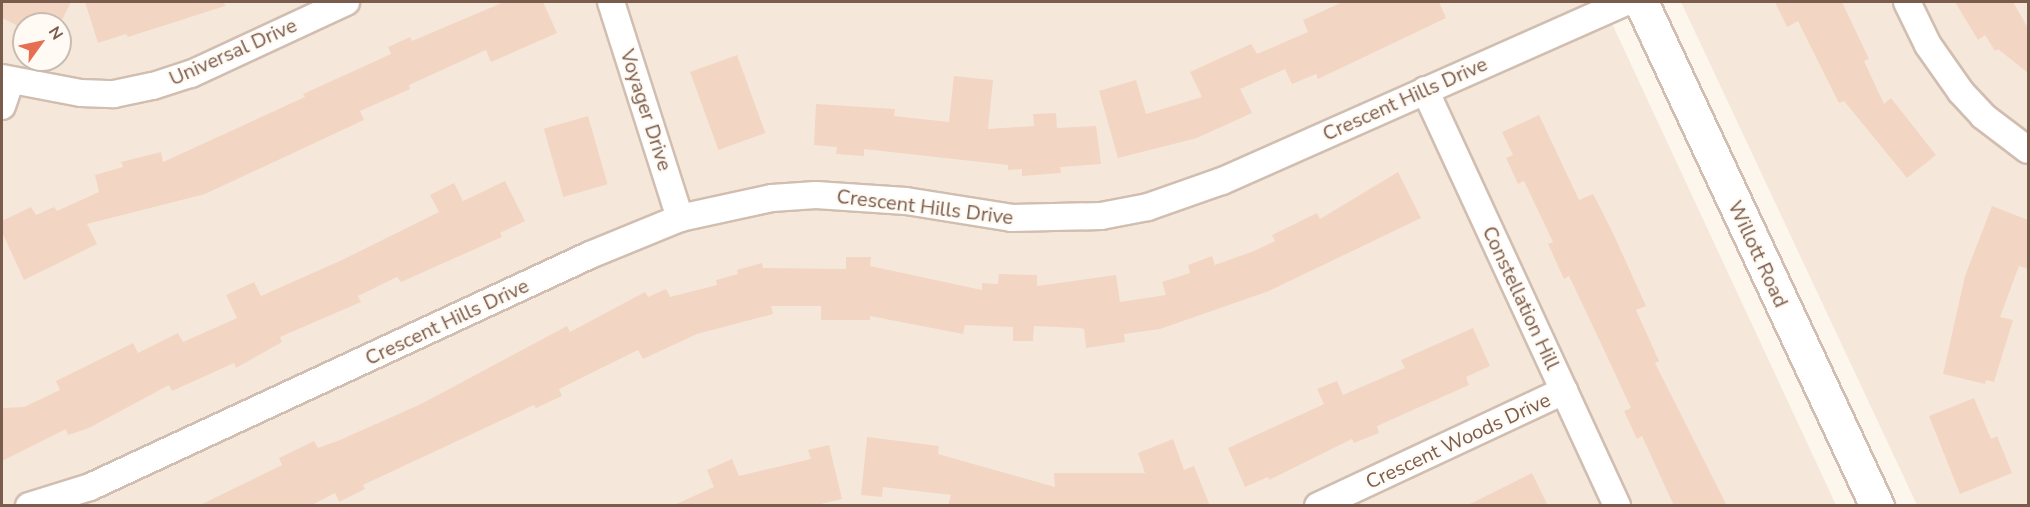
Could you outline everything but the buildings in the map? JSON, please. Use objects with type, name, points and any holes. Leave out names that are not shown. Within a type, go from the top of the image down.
[{"type":"main road","name":"Willott Road","points":[[1641,2],[1876,506]]},
{"type":"street","name":"Universal Drive","points":[[4,89],[114,94],[153,86],[191,74],[346,2]]},
{"type":"street","name":"Voyager Drive","points":[[611,2],[680,218]]},
{"type":"street","name":"Crescent Hills Drive","points":[[29,506],[90,487],[590,255],[680,218],[753,201],[816,195],[906,201],[1012,218],[1101,216],[1186,195],[1626,2]]},
{"type":"street","points":[[1907,2],[1928,45],[1961,92],[1983,116],[2028,150]]},
{"type":"street","name":"Constellation Hill","points":[[1425,90],[1617,506]]},
{"type":"street","name":"Crescent Woods Drive","points":[[1318,506],[1564,391]]},
{"type":"shaded area","points":[[2,2],[1602,2],[1836,505],[2,505]]},
{"type":"shaded area","points":[[1681,2],[2028,2],[2028,505],[1917,505]]}]
